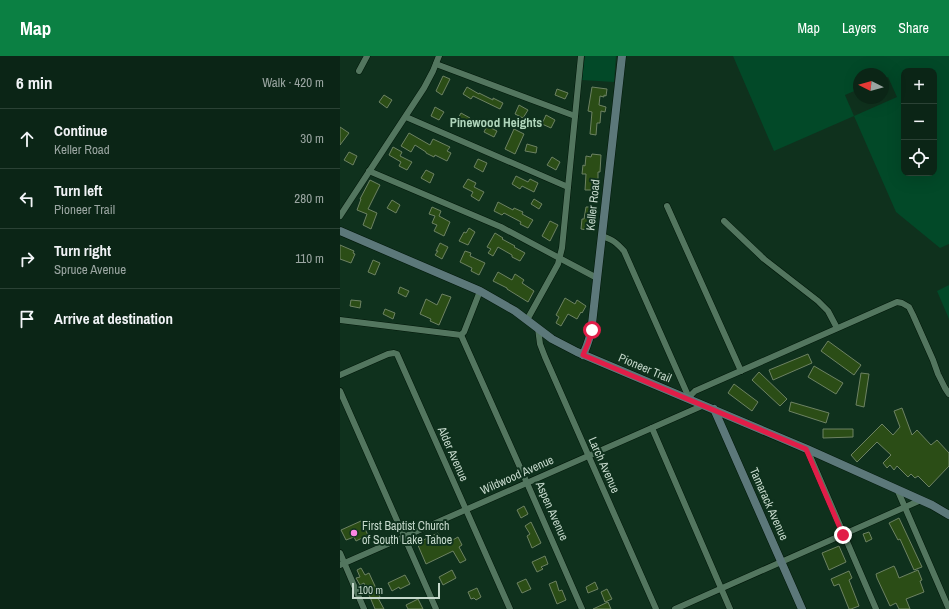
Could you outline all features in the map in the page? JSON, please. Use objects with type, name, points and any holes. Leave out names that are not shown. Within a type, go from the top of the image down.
[{"type":"main road","name":"Keller Road","points":[[583,355],[590,336],[622,56]]},
{"type":"main road","name":"Pioneer Trail","points":[[340,231],[480,291],[505,305],[552,339],[583,355],[806,449],[921,500],[949,515]]},
{"type":"main road","name":"Tamarack Avenue","points":[[714,410],[802,609]]},
{"type":"street","points":[[359,71],[367,56]]},
{"type":"street","points":[[340,216],[429,80],[439,56]]},
{"type":"street","points":[[527,320],[560,258],[581,56]]},
{"type":"street","points":[[436,64],[575,116]]},
{"type":"street","points":[[406,117],[568,187]]},
{"type":"street","points":[[369,171],[501,227],[597,278]]},
{"type":"street","points":[[668,206],[741,371]]},
{"type":"street","points":[[724,221],[764,259],[828,311],[837,328]]},
{"type":"street","points":[[602,236],[610,238],[618,243],[624,251],[690,400]]},
{"type":"street","points":[[340,320],[461,335],[464,332],[480,291]]},
{"type":"street","points":[[690,400],[691,395],[695,391],[897,302],[909,307],[938,374],[949,394]]},
{"type":"street","name":"Larch Avenue","points":[[538,328],[540,344],[545,357],[656,609]]},
{"type":"street","name":"Aspen Avenue","points":[[461,335],[582,609]]},
{"type":"street","name":"Alder Avenue","points":[[340,375],[388,354],[397,354],[510,609]]},
{"type":"street","points":[[340,391],[436,609]]},
{"type":"street","name":"Wildwood Avenue","points":[[342,564],[704,405]]},
{"type":"street","points":[[652,428],[730,609]]},
{"type":"street","points":[[806,449],[876,609]]},
{"type":"street","points":[[897,489],[949,609]]},
{"type":"street","points":[[675,609],[921,500]]},
{"type":"street","points":[[340,553],[342,564],[364,609]]},
{"type":"green space","points":[[585,56],[616,56],[614,82],[582,80]]},
{"type":"green space","points":[[733,56],[949,56],[949,244],[940,248],[896,212],[854,116],[774,151]]},
{"type":"green space","points":[[949,285],[949,319],[937,291]]},
{"type":"building","points":[[443,76],[450,79],[442,95],[436,91]]},
{"type":"building","points":[[467,87],[479,94],[503,103],[500,109],[473,96],[471,99],[463,94]]},
{"type":"building","points":[[592,87],[607,89],[606,96],[600,96],[599,105],[606,107],[605,112],[601,111],[600,123],[597,123],[596,135],[590,134],[592,112],[588,111]]},
{"type":"building","points":[[557,89],[568,93],[565,99],[555,95]]},
{"type":"building","points":[[384,95],[392,100],[387,108],[379,102]]},
{"type":"building","points":[[519,105],[528,110],[523,118],[515,114]]},
{"type":"building","points":[[435,107],[444,112],[439,120],[431,116]]},
{"type":"building","points":[[461,113],[470,118],[465,127],[456,122]]},
{"type":"building","points":[[546,115],[555,120],[551,128],[542,124]]},
{"type":"building","points":[[487,126],[497,131],[494,137],[484,132]]},
{"type":"building","points":[[340,127],[349,133],[340,145]]},
{"type":"building","points":[[514,129],[524,134],[515,154],[505,149]]},
{"type":"building","points":[[409,133],[430,145],[433,139],[450,147],[447,151],[451,153],[447,161],[435,155],[434,157],[426,153],[415,145],[411,152],[401,146]]},
{"type":"building","points":[[527,144],[537,147],[536,153],[525,151]]},
{"type":"building","points":[[393,147],[402,152],[400,156],[412,162],[407,170],[399,166],[401,162],[389,155]]},
{"type":"building","points":[[349,152],[357,156],[353,165],[344,160]]},
{"type":"building","points":[[592,154],[601,155],[600,172],[598,172],[598,179],[595,179],[594,190],[585,190],[586,174],[582,174],[583,165],[585,166],[586,156],[591,157]]},
{"type":"building","points":[[552,157],[560,162],[556,170],[547,165]]},
{"type":"building","points":[[478,159],[487,163],[483,172],[474,167]]},
{"type":"building","points":[[426,170],[434,174],[430,183],[421,178]]},
{"type":"building","points":[[516,176],[528,182],[530,179],[538,183],[534,192],[522,186],[520,189],[512,184]]},
{"type":"building","points":[[468,179],[476,183],[474,187],[484,192],[479,201],[471,196],[473,192],[463,187]]},
{"type":"building","points":[[370,180],[380,185],[368,209],[377,213],[371,229],[363,225],[367,214],[357,210],[360,199]]},
{"type":"building","points":[[534,199],[542,204],[539,209],[531,204]]},
{"type":"building","points":[[392,200],[400,205],[396,213],[387,208]]},
{"type":"building","points":[[498,202],[513,210],[514,208],[523,212],[522,214],[533,220],[528,228],[520,224],[521,222],[504,213],[502,215],[494,211]]},
{"type":"building","points":[[432,207],[441,211],[439,216],[450,222],[444,236],[434,231],[437,225],[432,223],[435,216],[429,214]]},
{"type":"building","points":[[586,207],[592,207],[588,230],[581,229],[582,219],[584,219]]},
{"type":"building","points":[[550,221],[558,225],[550,241],[542,236]]},
{"type":"building","points":[[469,228],[475,232],[468,245],[459,241],[464,232],[466,233]]},
{"type":"building","points":[[495,233],[525,253],[520,261],[498,247],[493,256],[488,253],[491,249],[487,247]]},
{"type":"building","points":[[440,243],[448,247],[442,259],[435,255],[438,251],[436,251]]},
{"type":"building","points":[[340,245],[354,251],[353,253],[355,254],[351,263],[340,259]]},
{"type":"building","points":[[465,251],[471,253],[470,256],[485,263],[479,275],[471,271],[472,268],[460,262]]},
{"type":"building","points":[[373,260],[380,263],[375,275],[368,272]]},
{"type":"building","points":[[498,272],[512,280],[515,274],[524,280],[522,283],[534,291],[528,302],[507,288],[493,281]]},
{"type":"building","points":[[400,287],[409,291],[406,297],[398,293]]},
{"type":"building","points":[[442,294],[451,297],[439,325],[420,314],[426,299],[437,305]]},
{"type":"building","points":[[565,298],[575,304],[577,300],[586,306],[577,319],[568,314],[561,326],[556,323],[559,317],[556,315]]},
{"type":"building","points":[[351,300],[361,301],[360,308],[350,306]]},
{"type":"building","points":[[385,309],[395,313],[393,319],[383,314]]},
{"type":"building","points":[[828,341],[861,365],[854,375],[821,351]]},
{"type":"building","points":[[808,354],[812,363],[773,380],[769,370]]},
{"type":"building","points":[[814,366],[843,383],[836,394],[808,377]]},
{"type":"building","points":[[759,372],[787,399],[780,406],[752,380]]},
{"type":"building","points":[[861,373],[869,374],[864,407],[856,405]]},
{"type":"building","points":[[734,384],[758,402],[752,411],[728,393]]},
{"type":"building","points":[[791,402],[829,413],[826,423],[789,411]]},
{"type":"building","points":[[902,408],[912,435],[917,430],[931,445],[937,440],[949,453],[949,466],[929,487],[918,476],[915,478],[911,474],[908,477],[897,466],[894,470],[890,465],[887,468],[883,463],[891,455],[877,442],[857,462],[851,455],[882,424],[893,435],[900,427],[894,411]]},
{"type":"building","points":[[823,429],[853,429],[853,437],[823,438]]},
{"type":"building","points":[[524,506],[528,514],[521,518],[517,510]]},
{"type":"building","points":[[899,518],[922,567],[914,570],[900,539],[898,540],[889,523]]},
{"type":"building","name":"First Baptist Church of South Lake Tahoe","points":[[361,521],[368,535],[356,541],[354,537],[346,540],[341,530]]},
{"type":"building","points":[[531,522],[541,543],[532,548],[527,536],[530,534],[525,526]]},
{"type":"building","points":[[869,532],[872,539],[866,542],[863,534]]},
{"type":"building","points":[[438,533],[444,545],[458,537],[462,545],[459,547],[466,560],[460,563],[453,551],[426,564],[417,543]]},
{"type":"building","points":[[839,546],[846,562],[829,570],[822,553]]},
{"type":"building","points":[[545,556],[548,564],[541,567],[543,569],[537,572],[532,562]]},
{"type":"building","points":[[894,566],[899,578],[918,570],[922,580],[920,581],[924,592],[906,599],[910,609],[899,609],[896,603],[890,606],[877,578],[876,574]]},
{"type":"building","points":[[361,568],[365,575],[369,573],[380,597],[378,598],[384,609],[375,609],[364,583],[360,585],[356,578],[360,577],[357,570]]},
{"type":"building","points":[[452,570],[456,578],[443,585],[439,577]]},
{"type":"building","points":[[849,571],[852,578],[849,580],[859,606],[851,609],[849,609],[839,584],[834,586],[831,579]]},
{"type":"building","points":[[405,575],[410,584],[392,591],[388,583]]},
{"type":"building","points":[[526,579],[531,589],[522,593],[517,583]]},
{"type":"building","points":[[556,581],[559,591],[562,590],[566,600],[557,604],[549,584]]},
{"type":"building","points":[[595,582],[598,589],[588,593],[586,587]]},
{"type":"building","points":[[477,588],[481,597],[476,600],[474,598],[471,599],[468,592]]},
{"type":"building","points":[[607,589],[612,599],[605,602],[601,592]]},
{"type":"building","points":[[418,599],[423,609],[408,609],[406,605]]},
{"type":"building","points":[[608,602],[611,609],[593,609]]},
{"type":"place","name":"First Baptist Church of South Lake Tahoe","points":[[354,533]]},
{"type":"district","name":"Pinewood Heights","points":[[496,122]]},
{"type":"route","points":[[592,330],[583,355],[806,449],[843,535]]}]
